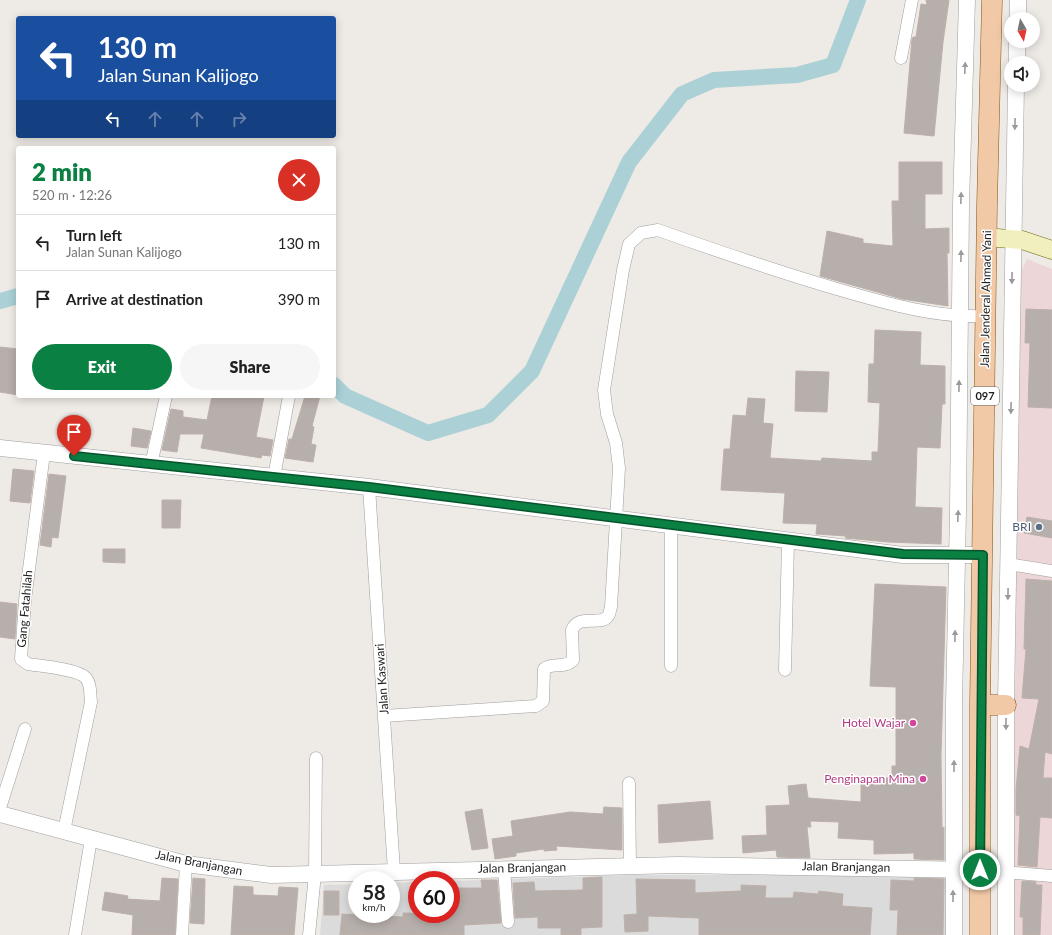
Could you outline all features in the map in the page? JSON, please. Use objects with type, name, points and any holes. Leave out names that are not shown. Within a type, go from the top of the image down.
[{"type":"main road","name":"Jalan Jenderal Ahmad Yani","points":[[980,935],[980,705],[986,237],[992,0]]},
{"type":"main road","points":[[986,237],[1012,239],[1052,250]]},
{"type":"main road","points":[[980,705],[1006,705]]},
{"type":"street","points":[[901,58],[912,0]]},
{"type":"street","points":[[954,935],[953,869],[960,317],[967,0]]},
{"type":"street","points":[[1018,0],[1018,12]]},
{"type":"street","points":[[1006,935],[1006,705],[1012,239],[1016,92]]},
{"type":"street","points":[[384,716],[527,707],[540,704],[543,700],[544,669],[546,667],[566,665],[573,660],[572,630],[574,626],[579,622],[605,619],[608,616],[611,607],[619,468],[616,443],[607,414],[604,390],[623,270],[629,244],[642,233],[658,230],[763,268],[880,302],[960,317],[985,316]]},
{"type":"street","points":[[151,465],[166,398]]},
{"type":"street","points":[[274,477],[289,398]]},
{"type":"street","points":[[0,448],[369,487],[788,541],[903,554],[983,555]]},
{"type":"street","name":"Gang Fatahilah","points":[[44,453],[25,600],[21,659],[28,664],[75,672],[85,676],[89,682],[90,702],[64,831]]},
{"type":"street","name":"Jalan Kaswari","points":[[369,487],[394,871]]},
{"type":"street","points":[[671,526],[671,666]]},
{"type":"street","points":[[785,670],[788,541]]},
{"type":"street","points":[[1008,564],[1052,571]]},
{"type":"street","points":[[0,808],[24,729]]},
{"type":"street","points":[[309,935],[315,874],[316,758]]},
{"type":"street","points":[[629,783],[630,866]]},
{"type":"street","name":"Jalan Branjangan","points":[[0,814],[186,864],[271,875],[348,873]]},
{"type":"street","points":[[75,935],[91,839]]},
{"type":"street","points":[[182,935],[186,864]]},
{"type":"street","name":"Jalan Branjangan","points":[[394,871],[630,866],[980,870]]},
{"type":"street","points":[[504,869],[508,922]]},
{"type":"street","points":[[980,870],[1052,876]]},
{"type":"shaded area","points":[[1027,259],[1052,269],[1052,935],[1012,935],[1020,274]]},
{"type":"shaded area","points":[[629,875],[947,875],[946,935],[320,935],[324,885],[348,884],[348,923],[400,923],[400,883],[408,882],[408,923],[460,923],[460,881]]},
{"type":"building","points":[[926,0],[949,0],[943,42],[934,136],[904,133],[912,39],[913,37],[916,37],[921,4],[927,5]]},
{"type":"building","points":[[899,162],[942,162],[942,194],[925,194],[925,229],[949,228],[949,253],[947,253],[948,306],[902,299],[820,276],[827,231],[863,239],[863,243],[893,246],[892,201],[899,201]]},
{"type":"building","points":[[1026,309],[1052,310],[1052,408],[1028,407],[1030,343],[1025,343]]},
{"type":"building","points":[[875,330],[921,332],[920,365],[945,366],[945,404],[942,404],[940,448],[917,447],[915,507],[942,508],[941,544],[888,542],[845,538],[846,536],[816,534],[817,524],[783,523],[785,493],[721,490],[724,449],[730,449],[733,415],[746,416],[748,398],[765,399],[763,423],[773,424],[770,458],[821,461],[822,458],[872,461],[872,452],[878,452],[880,403],[868,402],[869,364],[874,364]]},
{"type":"building","points":[[0,347],[16,349],[16,395],[0,392]]},
{"type":"building","points":[[796,371],[829,372],[827,412],[795,411]]},
{"type":"building","points":[[212,398],[264,398],[256,437],[273,440],[270,456],[262,455],[261,458],[201,448],[204,434],[180,434],[177,452],[162,450],[171,409],[183,411],[183,417],[207,420]]},
{"type":"building","points":[[304,398],[319,398],[312,426],[314,427],[311,444],[316,445],[313,462],[285,458],[289,439],[292,439]]},
{"type":"building","points":[[133,428],[151,431],[147,448],[131,446]]},
{"type":"building","points":[[13,469],[34,471],[30,503],[10,501]]},
{"type":"building","points":[[49,474],[66,476],[58,538],[52,537],[51,547],[40,545]]},
{"type":"building","points":[[162,500],[181,500],[180,528],[162,528]]},
{"type":"building","name":"BRI","points":[[1027,517],[1052,521],[1052,538],[1024,533]]},
{"type":"building","points":[[103,549],[125,549],[125,563],[103,562]]},
{"type":"building","points":[[1026,579],[1052,581],[1052,754],[1045,752],[1043,778],[1052,778],[1052,818],[1040,817],[1037,867],[1018,865],[1020,816],[1016,815],[1016,789],[1020,746],[1029,749],[1039,699],[1022,698],[1026,649],[1024,649]]},
{"type":"building","points":[[875,584],[946,587],[941,755],[944,860],[914,859],[914,853],[874,854],[874,840],[838,838],[839,822],[810,821],[811,827],[807,827],[810,858],[777,857],[776,850],[743,853],[742,836],[767,835],[766,806],[790,805],[788,786],[806,784],[808,798],[861,802],[861,778],[892,778],[892,766],[896,766],[896,687],[870,686]]},
{"type":"building","points":[[0,602],[17,604],[15,639],[0,637]]},
{"type":"building","points":[[710,801],[713,839],[659,843],[658,805]]},
{"type":"building","points":[[604,807],[622,808],[622,850],[556,846],[557,850],[544,851],[544,849],[516,853],[516,856],[495,859],[492,839],[513,836],[511,821],[570,812],[603,814]]},
{"type":"building","points":[[482,809],[488,848],[472,850],[465,812]]},
{"type":"building","points":[[602,877],[602,927],[581,928],[581,935],[561,935],[561,928],[538,928],[538,917],[515,918],[513,883],[534,882],[535,891],[583,890],[583,878]]},
{"type":"building","points":[[162,878],[178,879],[175,935],[132,935],[133,915],[102,910],[105,892],[128,896],[127,899],[160,901]]},
{"type":"building","points":[[193,878],[205,879],[204,924],[190,923]]},
{"type":"building","points":[[914,878],[944,879],[943,935],[897,935],[898,910],[890,910],[891,880],[914,881]]},
{"type":"building","points":[[636,879],[695,880],[695,893],[741,891],[741,885],[766,886],[765,898],[793,898],[794,892],[818,894],[819,891],[843,894],[842,906],[872,908],[870,935],[699,935],[699,918],[648,916],[648,931],[625,932],[624,915],[637,914]]},
{"type":"building","points":[[481,880],[497,880],[501,923],[464,925],[464,935],[340,935],[342,914],[348,914],[348,923],[400,923],[400,917],[403,917],[403,913],[408,913],[408,923],[460,923],[460,888],[482,888]]},
{"type":"building","points":[[1022,881],[1036,882],[1036,885],[1042,885],[1040,935],[1023,935],[1023,917],[1020,917]]},
{"type":"building","points":[[234,886],[253,887],[253,895],[278,896],[279,887],[298,888],[294,935],[231,935]]},
{"type":"building","points":[[324,891],[339,891],[339,915],[324,915]]},
{"type":"waterway","points":[[336,387],[345,396],[428,433],[488,415],[532,371],[629,162],[682,94],[714,80],[797,75],[833,65],[858,0]]},
{"type":"waterway","points":[[0,301],[16,297]]},
{"type":"place","name":"BRI","points":[[1039,527]]},
{"type":"place","name":"Hotel Wajar","points":[[913,723]]},
{"type":"place","name":"Penginapan Mina","points":[[923,779]]},
{"type":"route","points":[[74,456],[369,487],[788,541],[903,554],[983,555],[980,705],[980,870]]}]
